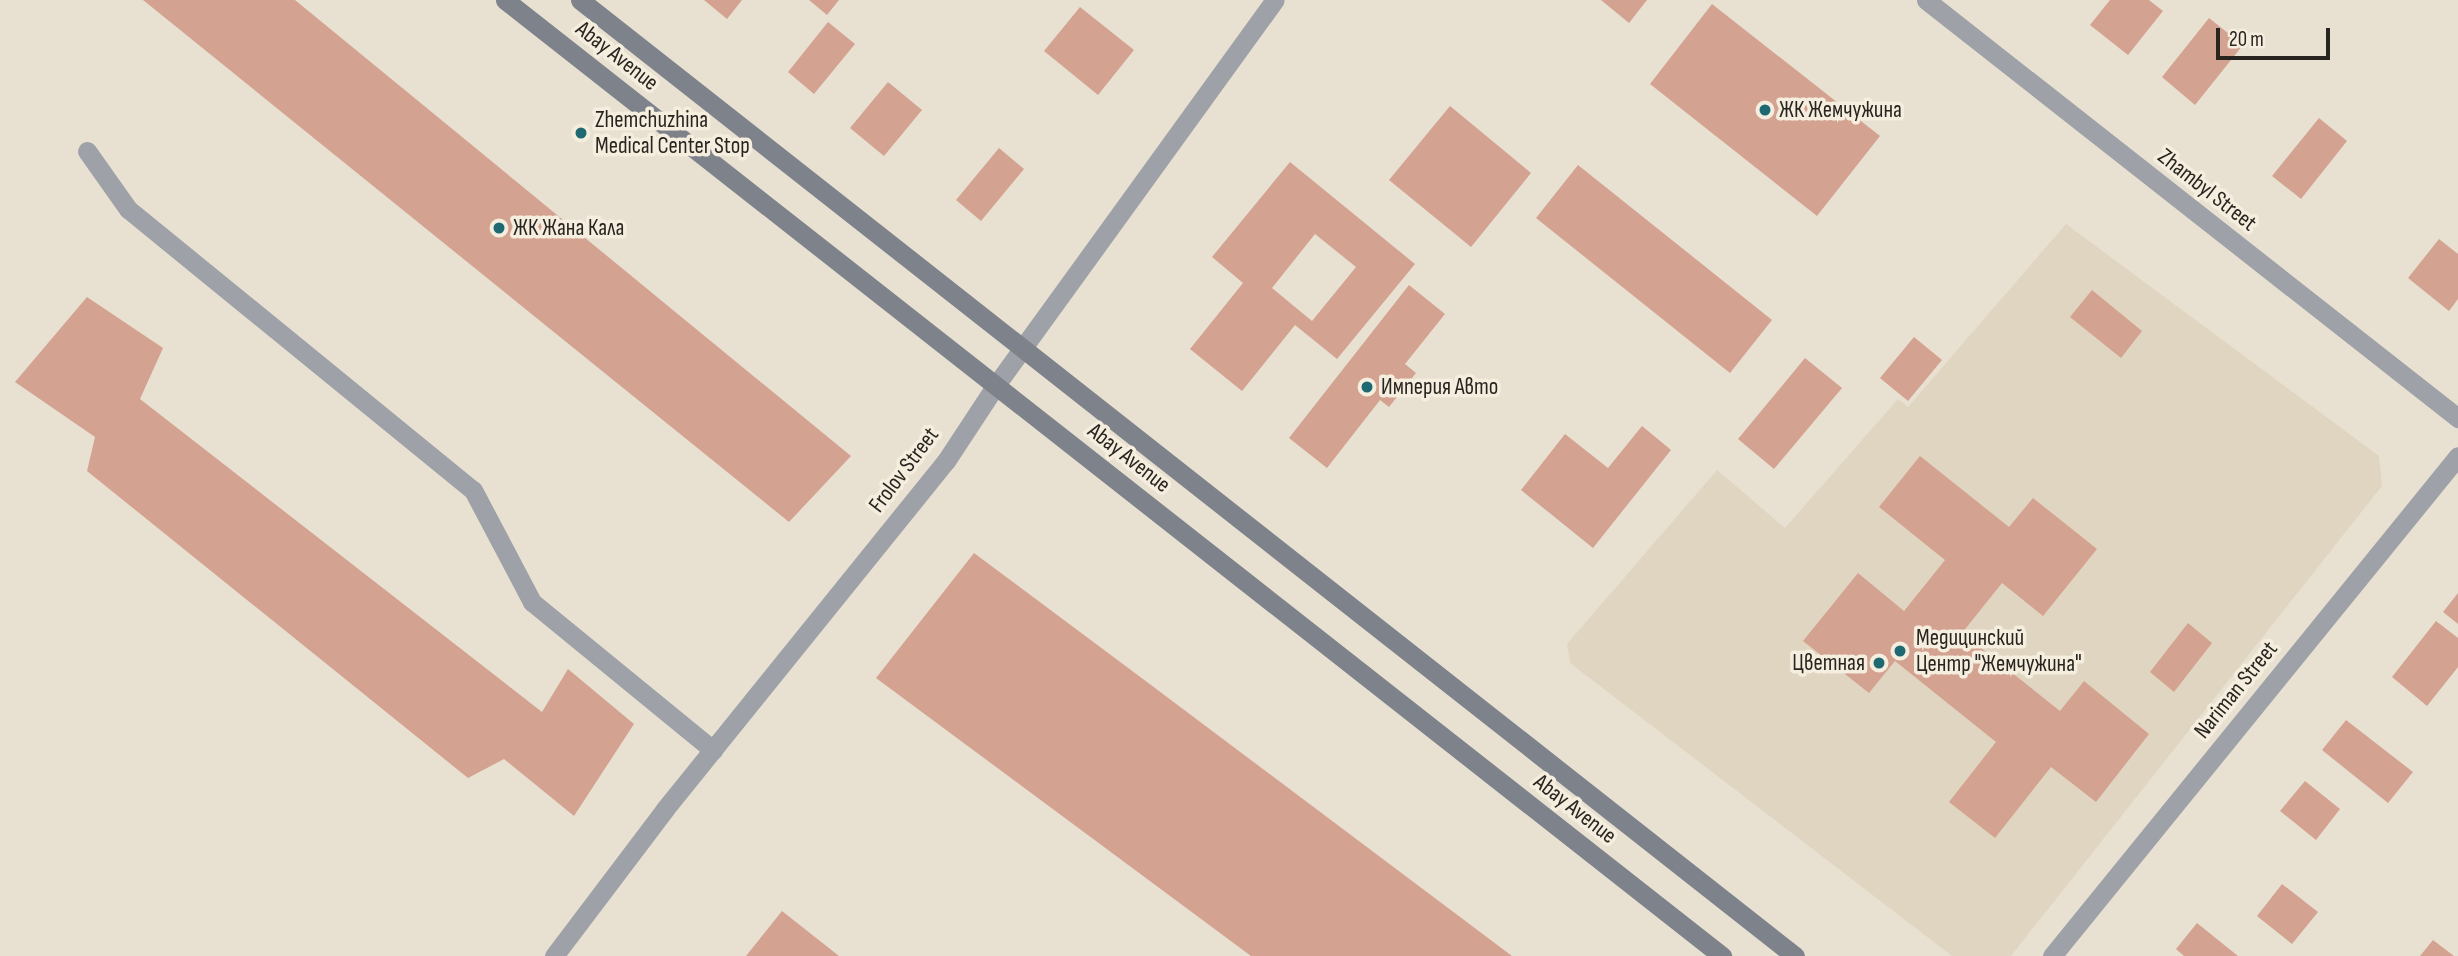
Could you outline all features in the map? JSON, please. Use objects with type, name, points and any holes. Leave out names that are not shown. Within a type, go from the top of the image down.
[{"type":"main road","name":"Abay Avenue","points":[[505,0],[1722,956]]},
{"type":"main road","name":"Abay Avenue","points":[[580,0],[1795,956]]},
{"type":"street","name":"Frolov Street","points":[[554,956],[713,750],[946,461],[996,385],[1025,350],[1275,0]]},
{"type":"street","name":"Zhambyl Street","points":[[1926,0],[2458,418]]},
{"type":"street","points":[[87,151],[128,209],[473,490],[532,602],[713,750]]},
{"type":"street","name":"Nariman Street","points":[[2052,956],[2458,456]]},
{"type":"shaded area","points":[[2066,224],[2379,456],[2382,486],[2011,956],[1952,956],[1570,663],[1567,644],[1717,470],[1785,528],[1898,399],[1908,407]]},
{"type":"building","name":"ЖК Жана Кала","points":[[143,0],[295,0],[851,456],[789,522]]},
{"type":"building","points":[[704,0],[742,0],[727,19]]},
{"type":"building","points":[[809,0],[839,0],[827,15]]},
{"type":"building","points":[[1601,0],[1647,0],[1629,23]]},
{"type":"building","points":[[2110,0],[2149,0],[2163,11],[2128,55],[2090,25]]},
{"type":"building","name":"ЖК Жемчужина","points":[[1712,4],[1880,136],[1817,216],[1650,84]]},
{"type":"building","points":[[1080,7],[1134,50],[1098,95],[1044,51]]},
{"type":"building","points":[[2209,18],[2243,45],[2195,105],[2162,77]]},
{"type":"building","points":[[828,22],[855,44],[814,94],[788,72]]},
{"type":"building","points":[[888,82],[922,110],[884,156],[850,128]]},
{"type":"building","points":[[1450,106],[1531,173],[1471,247],[1389,180]]},
{"type":"building","points":[[2319,118],[2347,141],[2301,199],[2272,176]]},
{"type":"building","points":[[999,148],[1024,169],[981,221],[956,200]]},
{"type":"building","points":[[1290,162],[1415,264],[1337,359],[1295,325],[1242,391],[1190,349],[1243,283],[1212,257]],"holes":[[[1315,234],[1356,267],[1312,321],[1272,288]]]},
{"type":"building","points":[[1578,165],[1772,320],[1730,373],[1536,218]]},
{"type":"building","points":[[2439,239],[2458,254],[2458,299],[2449,311],[2408,278]]},
{"type":"building","name":"Империя Авто","points":[[1409,285],[1445,314],[1405,364],[1416,373],[1389,407],[1380,400],[1327,468],[1289,438]]},
{"type":"building","points":[[2092,290],[2142,331],[2121,358],[2070,317]]},
{"type":"building","points":[[87,297],[163,348],[140,399],[542,712],[568,669],[634,724],[574,816],[504,759],[468,778],[87,471],[95,437],[15,382]]},
{"type":"building","points":[[1914,337],[1942,360],[1908,401],[1880,378]]},
{"type":"building","points":[[1805,358],[1842,388],[1774,469],[1738,439]]},
{"type":"building","points":[[1642,426],[1671,450],[1593,548],[1521,490],[1565,434],[1608,468]]},
{"type":"building","name":"Медицинский Центр \"Жемчужина\"","points":[[1920,456],[2009,527],[2033,498],[2097,549],[2043,616],[2002,583],[1962,633],[2060,711],[2084,681],[2149,734],[2096,802],[2051,767],[1995,838],[1949,802],[1996,742],[1895,661],[1869,693],[1803,641],[1858,573],[1904,611],[1945,560],[1879,507]]},
{"type":"building","points":[[974,553],[1512,956],[1251,956],[876,678]]},
{"type":"building","points":[[2458,593],[2458,624],[2443,612]]},
{"type":"building","points":[[2436,621],[2458,638],[2458,667],[2427,706],[2392,677]]},
{"type":"building","points":[[2188,623],[2212,643],[2174,692],[2150,672]]},
{"type":"building","points":[[2346,720],[2413,772],[2388,803],[2322,750]]},
{"type":"building","points":[[2305,781],[2340,809],[2316,840],[2280,811]]},
{"type":"building","points":[[2282,884],[2318,912],[2292,944],[2257,916]]},
{"type":"building","points":[[782,911],[839,956],[746,956]]},
{"type":"building","points":[[2197,923],[2238,956],[2184,956],[2176,949]]},
{"type":"building","points":[[2433,940],[2454,956],[2420,956]]},
{"type":"place","name":"ЖК Жемчужина","points":[[1765,110]]},
{"type":"place","name":"Zhemchuzhina Medical Center Stop","points":[[581,133]]},
{"type":"place","name":"ЖК Жана Кала","points":[[499,228]]},
{"type":"place","name":"Империя Авто","points":[[1367,387]]},
{"type":"place","name":"Медицинский Центр \"Жемчужина\"","points":[[1900,651]]},
{"type":"place","name":"Цветная","points":[[1879,663]]}]
